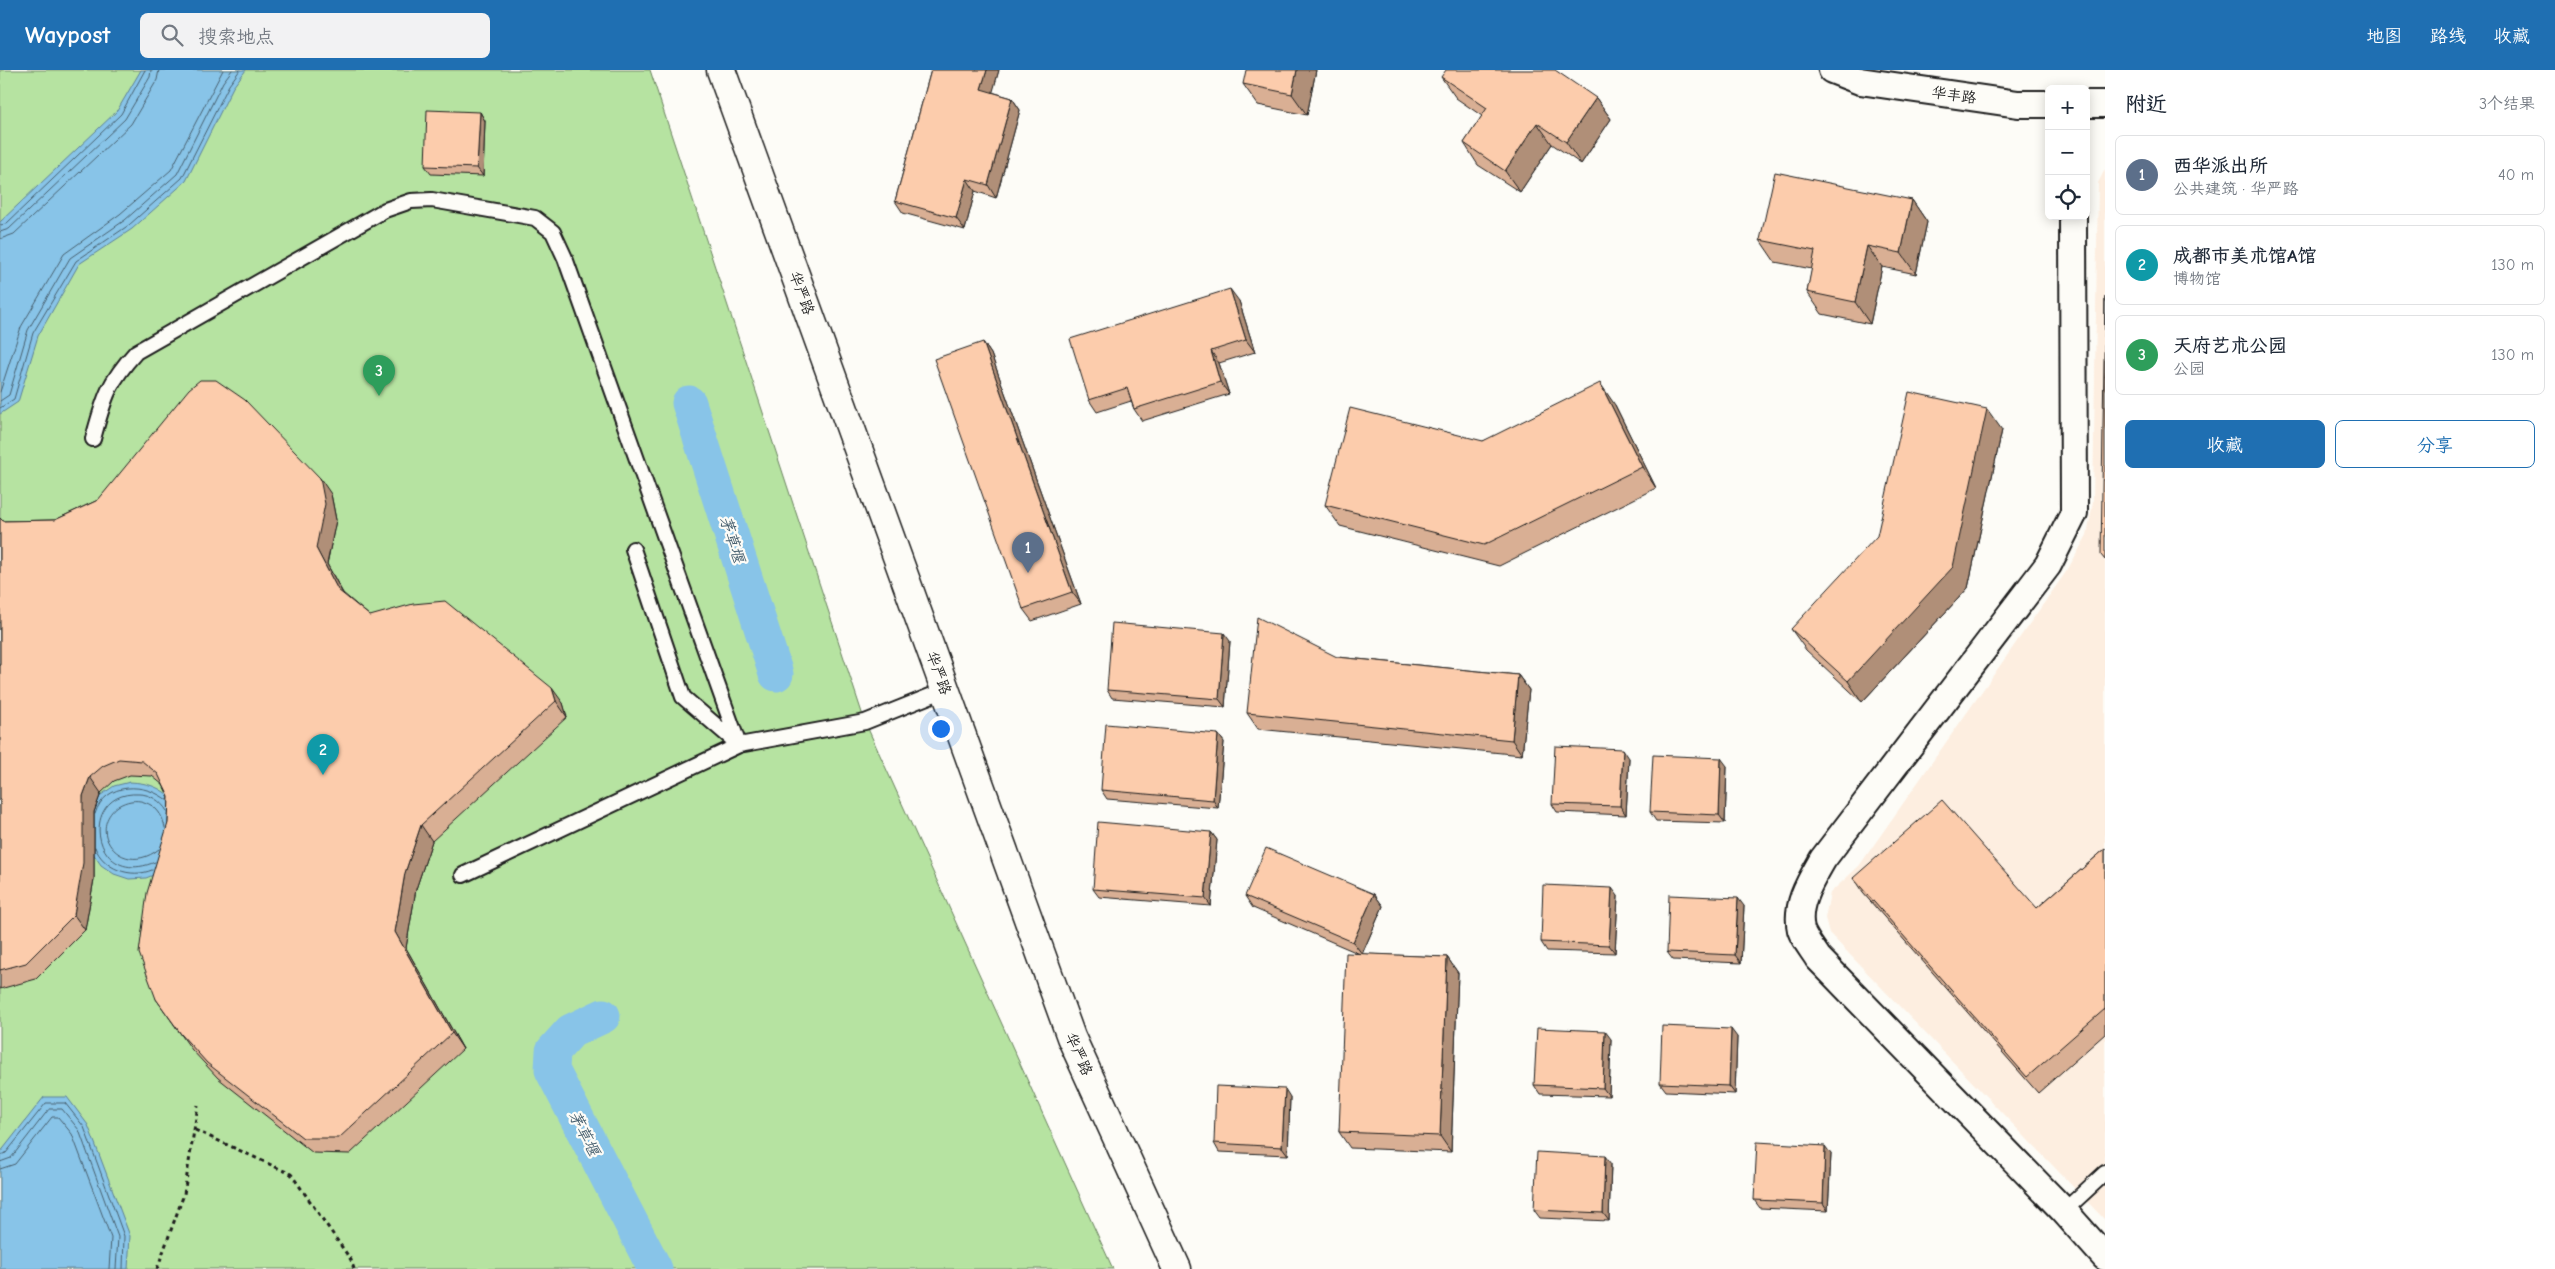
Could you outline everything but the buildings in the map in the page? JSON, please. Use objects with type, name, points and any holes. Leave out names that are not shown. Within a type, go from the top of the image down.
[{"type":"street","name":"华严路","points":[[721,70],[1071,1037],[1177,1269]]},
{"type":"street","name":"华丰路","points":[[1832,70],[1860,81],[2018,104],[2045,104]]},
{"type":"street","points":[[2090,104],[2105,104]]},
{"type":"street","points":[[2073,220],[2074,513],[2048,565],[1823,859],[1805,891],[1800,915],[1801,931],[1818,958],[2064,1211],[2105,1257]]},
{"type":"lane","points":[[93,439],[106,391],[119,371],[136,352],[385,210],[412,201],[432,200],[535,218],[553,232],[565,258],[739,745]]},
{"type":"lane","points":[[633,549],[683,697],[739,745]]},
{"type":"lane","points":[[463,875],[739,745],[865,722],[945,690]]},
{"type":"lane","points":[[2064,1211],[2105,1173]]},
{"type":"path","points":[[157,1269],[184,1194],[198,1105]]},
{"type":"path","points":[[195,1130],[291,1174],[351,1260],[354,1269]]},
{"type":"shaded area","points":[[2105,169],[2105,1220],[1829,933],[1825,918],[1830,893],[1859,866],[2068,569],[2087,535],[2093,502],[2098,183]]},
{"type":"green space","points":[[0,70],[650,70],[865,722],[1113,1269],[0,1269]]},
{"type":"water","points":[[141,70],[246,70],[233,87],[186,181],[132,229],[79,264],[38,336],[18,402],[0,414],[0,222],[117,111]]},
{"type":"water","points":[[130,782],[154,786],[174,800],[161,872],[146,878],[129,879],[114,874],[101,865],[92,852],[92,808],[101,795],[114,786]]},
{"type":"water","points":[[44,1097],[67,1097],[88,1125],[130,1236],[128,1269],[0,1269],[0,1153]]},
{"type":"waterway","name":"茅草堰","points":[[689,403],[776,674]]},
{"type":"waterway","name":"茅草堰","points":[[603,1016],[571,1031],[553,1051],[552,1070],[655,1269]]},
{"type":"place","name":"天府艺术公园","points":[[379,396]]},
{"type":"place","name":"西华派出所","points":[[1028,573]]},
{"type":"place","name":"成都市美术馆A馆","points":[[323,775]]}]
